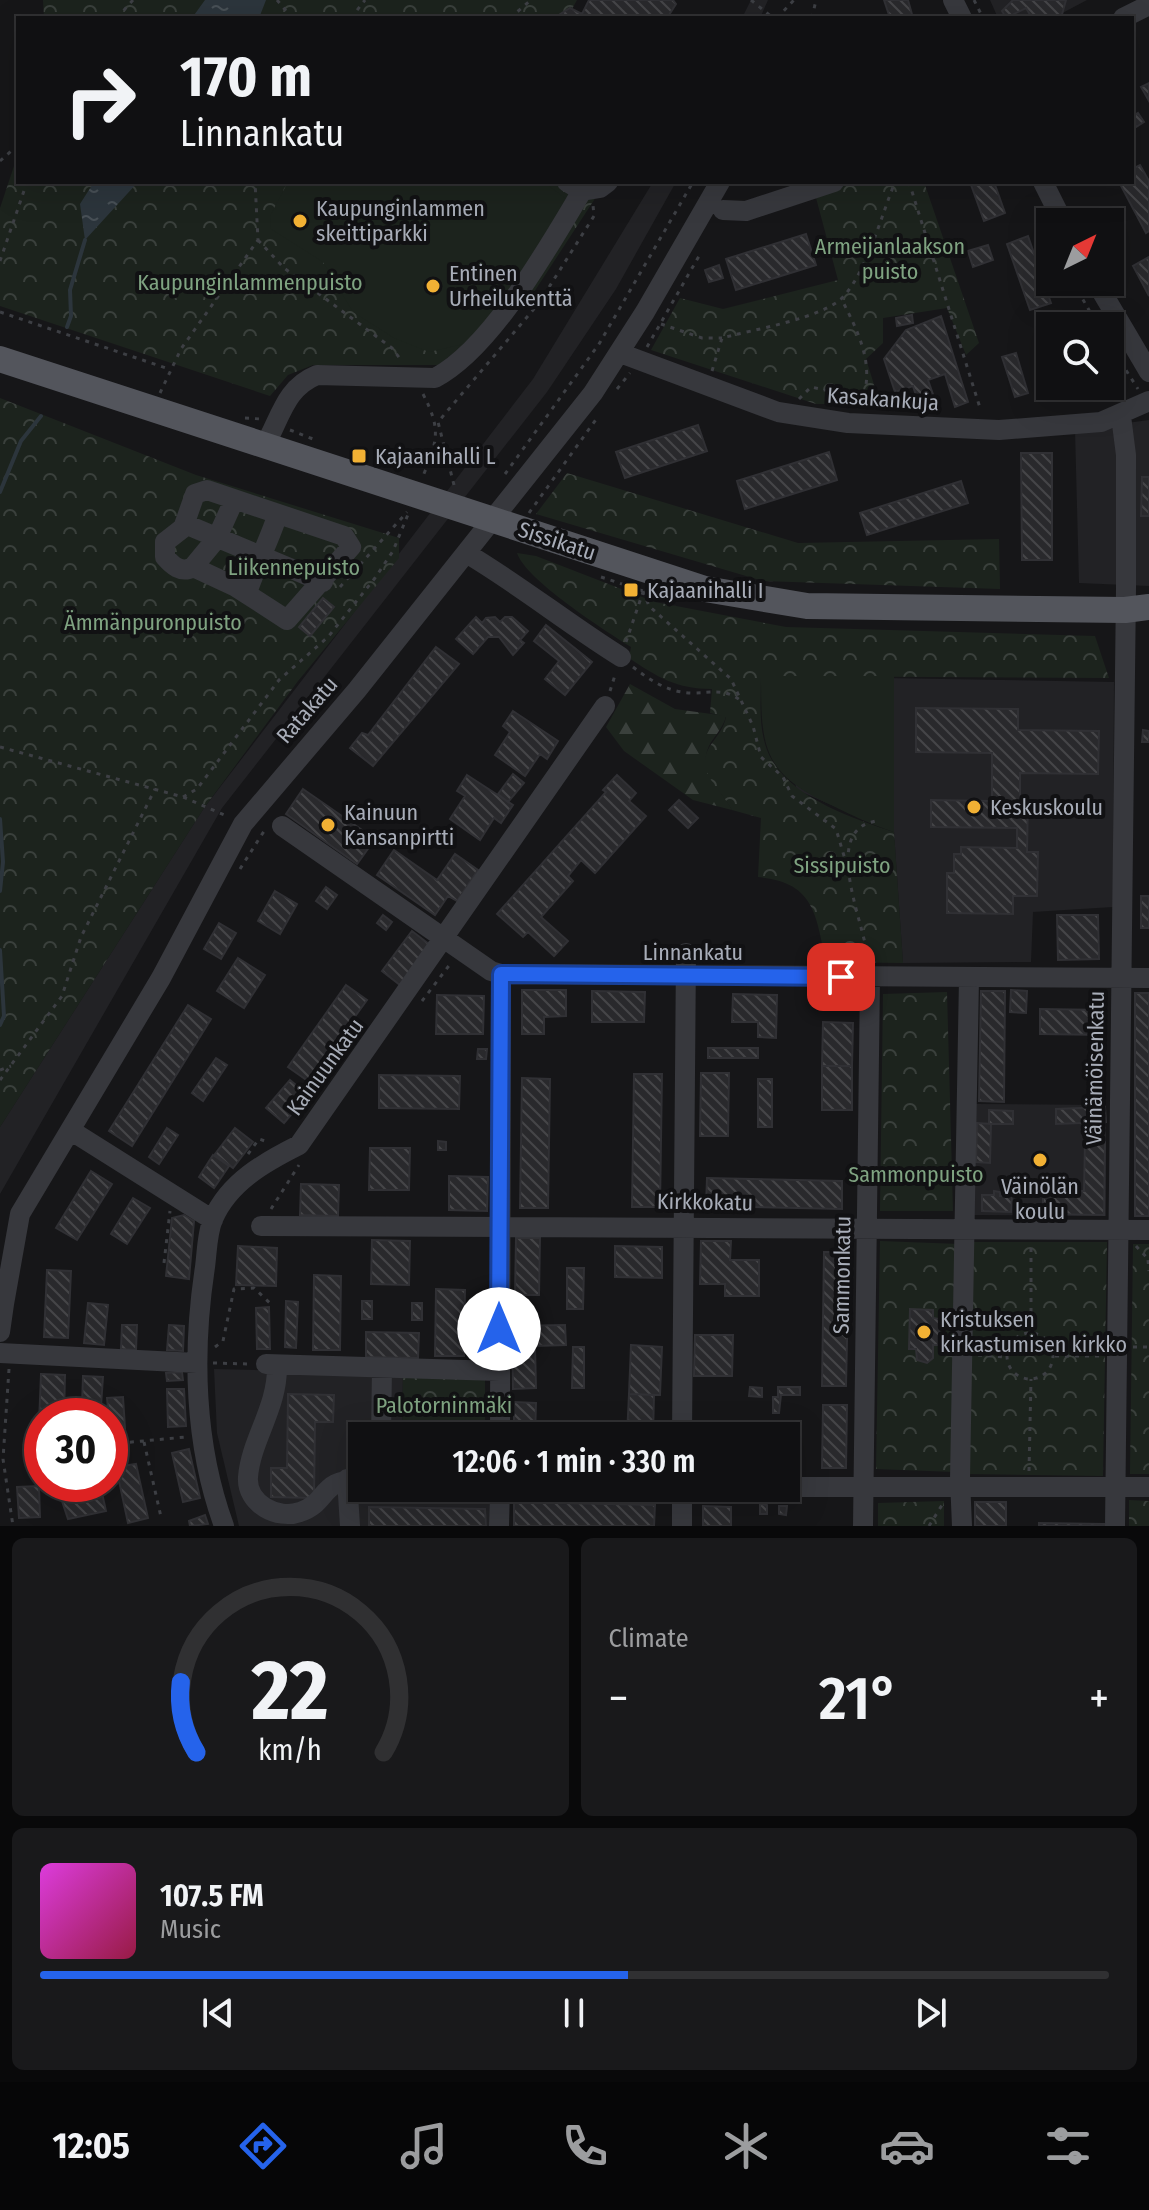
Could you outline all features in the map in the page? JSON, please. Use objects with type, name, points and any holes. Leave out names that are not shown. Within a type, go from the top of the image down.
[{"type":"main road","name":"Sissikatu","points":[[0,359],[271,435],[500,512],[705,589],[807,606],[1139,612]]},
{"type":"street","points":[[1127,16],[1149,5]]},
{"type":"street","points":[[271,435],[286,400],[301,382],[317,375],[415,379],[435,378],[449,370],[480,339],[545,252],[575,186],[600,188],[605,184]]},
{"type":"street","name":"Ratakatu","points":[[0,1332],[2,1304],[20,1214],[161,978],[252,811],[357,690],[500,512],[620,353],[719,184]]},
{"type":"street","points":[[723,210],[746,211],[828,184]]},
{"type":"street","points":[[1044,184],[1056,208]]},
{"type":"street","points":[[1104,296],[1149,372]]},
{"type":"street","name":"Kasakankuja","points":[[620,353],[778,412],[848,423],[999,430],[1101,422],[1121,416],[1148,401]]},
{"type":"street","name":"Väinämöisenkatu","points":[[1115,1526],[1115,1356],[1133,1233],[1120,977],[1123,691],[1139,612],[1121,416]]},
{"type":"street","points":[[193,567],[249,595],[287,620],[348,554],[350,541],[344,536],[234,500],[200,491],[193,499],[185,524],[165,542],[163,549],[174,567],[185,570],[193,567],[217,538],[234,500]]},
{"type":"street","points":[[249,595],[250,579],[264,556],[277,516]]},
{"type":"street","points":[[185,524],[323,582]]},
{"type":"street","points":[[466,553],[526,589],[569,624],[621,657]]},
{"type":"street","name":"Kainuunkatu","points":[[224,1526],[202,1435],[197,1363],[201,1289],[213,1220],[246,1175],[299,1145],[446,940],[605,706]]},
{"type":"street","name":"Linnankatu","points":[[277,823],[491,971],[501,974],[684,976],[869,970],[969,978],[1149,978]]},
{"type":"street","points":[[682,1422],[681,1225],[686,953]]},
{"type":"street","name":"Sammonkatu","points":[[863,1526],[869,970]]},
{"type":"street","points":[[500,1422],[501,974]]},
{"type":"street","points":[[962,1526],[963,1239],[966,1227],[969,978]]},
{"type":"street","points":[[70,1130],[213,1220]]},
{"type":"street","name":"Kirkkokatu","points":[[261,1226],[966,1227],[1133,1233]]},
{"type":"street","points":[[5,1353],[197,1363]]},
{"type":"street","points":[[348,1482],[324,1490],[304,1511],[290,1515],[267,1510],[256,1498],[248,1482],[250,1466],[272,1403],[271,1365],[499,1371]]},
{"type":"street","points":[[381,1422],[382,1368]]},
{"type":"street","points":[[800,1487],[1149,1487]]},
{"type":"street","points":[[350,1526],[352,1502]]},
{"type":"street","points":[[499,1526],[500,1502]]},
{"type":"street","points":[[682,1502],[682,1526]]},
{"type":"path","points":[[119,16],[133,0]]},
{"type":"path","points":[[277,0],[290,16]]},
{"type":"path","points":[[353,16],[365,0]]},
{"type":"path","points":[[512,16],[531,0]]},
{"type":"path","points":[[751,0],[772,16]]},
{"type":"path","points":[[777,16],[794,0]]},
{"type":"path","points":[[0,161],[16,147]]},
{"type":"path","points":[[0,261],[26,184]]},
{"type":"path","points":[[158,397],[169,369],[258,240],[255,184]]},
{"type":"path","points":[[501,479],[599,344],[692,184]]},
{"type":"path","points":[[661,324],[702,338],[722,338],[823,309],[841,298],[865,258],[894,184]]},
{"type":"path","points":[[910,184],[984,419]]},
{"type":"path","points":[[258,240],[284,268],[392,348],[415,379],[438,422],[455,493]]},
{"type":"path","points":[[799,399],[811,387],[852,396],[865,391],[868,375],[861,338],[841,298]]},
{"type":"path","points":[[0,312],[169,369]]},
{"type":"path","points":[[711,374],[722,338]]},
{"type":"path","points":[[1124,366],[1148,401]]},
{"type":"path","points":[[241,418],[253,417],[271,435],[320,442]]},
{"type":"path","points":[[422,480],[434,450],[438,422]]},
{"type":"path","points":[[183,797],[197,789],[279,680],[328,637],[375,578],[393,551],[409,509],[377,550],[337,590],[323,582]]},
{"type":"path","points":[[500,512],[529,513],[529,518]]},
{"type":"path","points":[[605,706],[643,591],[649,606],[731,679],[753,726],[761,757],[783,777],[792,796],[836,829],[869,970]]},
{"type":"path","points":[[621,657],[653,682],[673,690],[728,691],[741,701]]},
{"type":"path","points":[[0,747],[183,797],[217,812]]},
{"type":"path","points":[[0,1080],[62,996],[81,937],[155,789]]},
{"type":"path","points":[[847,866],[853,836],[860,827],[879,820]]},
{"type":"path","points":[[237,873],[277,823]]},
{"type":"path","points":[[415,1010],[453,960]]},
{"type":"path","points":[[0,1070],[12,1065]]},
{"type":"path","points":[[261,1226],[301,1161]]},
{"type":"path","points":[[164,1263],[171,1210]]},
{"type":"path","points":[[1133,1233],[1148,1260],[1149,1271]]},
{"type":"path","points":[[1031,1239],[1031,1332]]},
{"type":"path","points":[[212,1336],[210,1350],[223,1341],[234,1289],[254,1288],[272,1305]]},
{"type":"path","points":[[1031,1332],[1049,1342],[1053,1356],[1044,1374],[1031,1379],[1016,1375],[1006,1357],[1011,1340],[1031,1332]]},
{"type":"path","points":[[5,1353],[3,1459],[13,1526]]},
{"type":"path","points":[[963,1353],[1006,1357]]},
{"type":"path","points":[[1053,1356],[1115,1356]]},
{"type":"path","points":[[197,1363],[271,1365]]},
{"type":"path","points":[[1029,1487],[1031,1379]]},
{"type":"path","points":[[128,1443],[202,1435]]},
{"type":"path","points":[[144,1442],[161,1517]]},
{"type":"path","points":[[929,1526],[944,1501]]},
{"type":"shaded area","points":[[751,0],[768,0],[761,16],[743,16]]},
{"type":"shaded area","points":[[990,0],[1087,0],[1057,16],[997,16]]},
{"type":"shaded area","points":[[652,184],[675,184],[616,289],[547,392],[222,808],[0,1194],[0,1127],[204,808],[533,379]]},
{"type":"shaded area","points":[[1149,420],[1149,586],[1079,583],[1075,430]]},
{"type":"shaded area","name":"Keskuskoulu","points":[[761,676],[1114,682],[1113,907],[1033,912],[1031,962],[903,963],[894,832],[797,790]]},
{"type":"shaded area","name":"Väinölän koulu","points":[[975,1104],[1106,1105],[1106,1216],[974,1215]]},
{"type":"shaded area","points":[[214,1369],[403,1374],[402,1422],[348,1422],[348,1502],[490,1502],[489,1526],[239,1526],[217,1433]]},
{"type":"green space","points":[[43,0],[577,0],[568,16],[44,16]]},
{"type":"green space","name":"Kaupunginlammenpuisto","points":[[16,160],[16,184],[579,184],[598,194],[534,292],[438,365],[313,365],[288,375],[270,396],[0,306],[0,208]]},
{"type":"green space","name":"Entinen Urheilukenttä","points":[[287,184],[547,184],[566,199],[569,219],[468,343],[429,352],[394,338],[353,312],[323,262],[271,229],[270,216]]},
{"type":"green space","name":"Armeijanlaakson puisto","points":[[844,184],[925,184],[979,343],[966,355],[947,308],[883,318],[883,343],[866,359],[880,404],[816,404],[651,350],[680,298],[723,309],[838,280],[815,194]]},
{"type":"green space","name":"Ämmänpuronpuisto","points":[[0,398],[196,475],[399,538],[399,558],[298,681],[204,808],[0,1127]]},
{"type":"green space","points":[[567,473],[798,543],[999,539],[1000,589],[763,581],[536,514]]},
{"type":"green space","name":"Sissipuisto","points":[[517,553],[536,556],[655,602],[786,627],[1095,636],[1109,678],[761,676],[762,732],[776,766],[788,780],[821,803],[894,832],[903,963],[826,962],[815,916],[802,894],[777,880],[758,877],[761,818],[732,810],[707,772],[706,755],[726,717],[710,713],[712,689],[668,681],[629,658],[631,647],[550,590],[523,564]]},
{"type":"green space","points":[[761,676],[894,676],[894,832],[808,793],[779,769],[765,740]]},
{"type":"green space","points":[[630,684],[675,709],[726,716],[709,746],[706,759],[709,775],[732,810],[693,800],[624,751],[606,727]]},
{"type":"green space","name":"Sammonpuisto","points":[[947,992],[953,1211],[880,1211],[883,994]]},
{"type":"green space","points":[[880,1241],[959,1244],[955,1472],[876,1469]]},
{"type":"green space","points":[[971,1242],[1107,1242],[1103,1476],[966,1474]]},
{"type":"green space","points":[[1133,1244],[1149,1244],[1149,1474],[1130,1474]]},
{"type":"green space","name":"Palotorninmäki","points":[[403,1374],[485,1376],[485,1422],[402,1422]]},
{"type":"green space","points":[[1129,1500],[1149,1501],[1149,1526],[1129,1526]]},
{"type":"green space","points":[[944,1501],[944,1526],[878,1526],[878,1503]]},
{"type":"water","points":[[205,0],[266,0],[260,16],[193,16]]},
{"type":"water","points":[[93,184],[136,184],[85,240],[80,204]]},
{"type":"building","points":[[589,0],[673,0],[676,4],[668,16],[557,16],[570,8],[582,14]]},
{"type":"building","points":[[884,0],[908,0],[912,16],[889,16]]},
{"type":"building","points":[[1013,0],[1066,0],[1062,16],[1031,16],[1026,8],[1010,16],[1005,16],[1002,11]]},
{"type":"building","points":[[1149,83],[1149,101],[1141,87]]},
{"type":"building","points":[[1138,113],[1144,122],[1136,127],[1134,116]]},
{"type":"building","points":[[1140,165],[1149,181],[1149,231],[1146,233],[1120,184],[1134,184],[1134,168]]},
{"type":"building","points":[[971,184],[995,184],[1005,213],[984,221]]},
{"type":"building","points":[[806,234],[816,265],[736,290],[726,259]]},
{"type":"building","points":[[1028,236],[1036,259],[1036,296],[1049,296],[1051,303],[1030,310],[1007,244]]},
{"type":"building","points":[[988,245],[993,260],[973,267],[968,251]]},
{"type":"building","points":[[1149,257],[1149,296],[1133,266]]},
{"type":"building","points":[[719,265],[723,278],[709,282],[705,270]]},
{"type":"building","points":[[912,315],[913,323],[897,326],[896,318]]},
{"type":"building","points":[[941,316],[968,402],[955,407],[945,374],[928,380],[935,400],[919,405],[913,386],[895,392],[884,359],[906,330]]},
{"type":"building","points":[[1016,353],[1028,393],[1015,397],[1002,357]]},
{"type":"building","points":[[698,425],[707,451],[625,478],[616,452]]},
{"type":"building","points":[[829,452],[837,480],[745,509],[737,481]]},
{"type":"building","points":[[1021,453],[1052,453],[1052,560],[1022,560]]},
{"type":"building","points":[[1142,477],[1149,477],[1149,516],[1141,516]]},
{"type":"building","points":[[961,481],[968,503],[867,535],[860,513]]},
{"type":"building","points":[[323,598],[334,607],[310,636],[299,627]]},
{"type":"building","points":[[476,617],[482,623],[486,618],[495,617],[500,622],[505,617],[512,617],[528,631],[520,640],[524,643],[513,655],[499,637],[488,637],[473,654],[456,639]]},
{"type":"building","points":[[546,625],[592,662],[565,695],[545,679],[559,661],[534,641]]},
{"type":"building","points":[[436,647],[459,664],[373,766],[350,748],[362,733],[368,735]]},
{"type":"building","points":[[916,708],[1018,709],[1018,730],[1099,731],[1098,774],[1020,773],[1020,801],[1028,801],[1027,852],[1038,852],[1037,896],[1013,896],[1013,914],[947,913],[947,873],[954,873],[954,854],[961,854],[961,847],[1017,848],[1017,828],[931,827],[931,800],[992,801],[992,753],[916,752]]},
{"type":"building","points":[[513,711],[558,741],[547,759],[540,754],[525,776],[495,755],[510,732],[503,726]]},
{"type":"building","points":[[1143,730],[1149,731],[1149,742],[1142,742]]},
{"type":"building","points":[[513,774],[524,783],[508,802],[498,794]]},
{"type":"building","points":[[467,775],[513,805],[501,823],[494,818],[480,840],[450,819],[465,796],[457,791]]},
{"type":"building","points":[[617,775],[636,793],[629,801],[646,816],[595,873],[581,860],[568,876],[573,881],[541,917],[568,941],[554,956],[528,932],[523,937],[497,914],[606,792],[603,790]]},
{"type":"building","name":"Kainuun Kansanpirtti","points":[[303,789],[375,839],[357,864],[286,814]]},
{"type":"building","points":[[679,800],[698,818],[688,828],[669,810]]},
{"type":"building","points":[[394,850],[437,880],[455,854],[478,870],[457,901],[448,896],[435,915],[377,875]]},
{"type":"building","points":[[326,887],[337,895],[327,909],[316,901]]},
{"type":"building","points":[[275,891],[297,904],[280,934],[258,921]]},
{"type":"building","points":[[1141,896],[1149,896],[1149,928],[1141,928]]},
{"type":"building","points":[[383,915],[392,922],[386,930],[377,923]]},
{"type":"building","points":[[1057,915],[1098,915],[1099,959],[1058,960]]},
{"type":"building","points":[[219,923],[236,933],[221,959],[204,949]]},
{"type":"building","points":[[412,931],[430,945],[400,985],[382,971]]},
{"type":"building","points":[[238,958],[265,975],[244,1008],[217,991]]},
{"type":"building","points":[[346,985],[367,1000],[308,1081],[288,1067]]},
{"type":"building","points":[[522,990],[566,990],[566,1016],[544,1017],[544,1034],[522,1034]]},
{"type":"building","points":[[1011,990],[1027,991],[1026,1013],[1010,1012]]},
{"type":"building","points":[[592,991],[645,992],[644,1022],[592,1022]]},
{"type":"building","points":[[981,991],[1005,991],[1004,1102],[979,1101]]},
{"type":"building","points":[[1135,993],[1149,993],[1149,1216],[1135,1216]]},
{"type":"building","points":[[733,994],[777,995],[776,1038],[758,1037],[758,1022],[732,1022]]},
{"type":"building","points":[[437,995],[484,996],[483,1034],[436,1034]]},
{"type":"building","points":[[188,1005],[211,1019],[132,1146],[109,1131]]},
{"type":"building","points":[[1040,1009],[1105,1010],[1105,1035],[1040,1034]]},
{"type":"building","points":[[823,1022],[853,1023],[852,1066],[822,1066]]},
{"type":"building","points":[[708,1048],[758,1048],[758,1058],[708,1058]]},
{"type":"building","points":[[478,1049],[487,1049],[486,1059],[477,1059]]},
{"type":"building","points":[[216,1058],[227,1065],[203,1101],[192,1093]]},
{"type":"building","points":[[822,1066],[852,1066],[852,1110],[822,1110]]},
{"type":"building","points":[[701,1073],[729,1073],[728,1136],[700,1136]]},
{"type":"building","points":[[634,1074],[662,1074],[660,1207],[632,1207]]},
{"type":"building","points":[[379,1075],[460,1076],[459,1109],[379,1108]]},
{"type":"building","points":[[522,1078],[550,1079],[548,1208],[520,1208]]},
{"type":"building","points":[[758,1079],[772,1079],[772,1127],[758,1127]]},
{"type":"building","points":[[290,1080],[308,1095],[284,1123],[266,1108]]},
{"type":"building","points":[[1105,1107],[1106,1122],[1056,1124],[1056,1109]]},
{"type":"building","points":[[989,1110],[1013,1111],[1013,1124],[989,1124]]},
{"type":"building","points":[[977,1123],[991,1124],[990,1163],[976,1162]]},
{"type":"building","points":[[167,1128],[178,1135],[159,1164],[149,1157]]},
{"type":"building","points":[[235,1128],[253,1142],[233,1168],[215,1154]]},
{"type":"building","points":[[438,1141],[446,1142],[446,1150],[438,1150]]},
{"type":"building","points":[[1085,1142],[1105,1142],[1104,1215],[1043,1214],[1043,1190],[1084,1191]]},
{"type":"building","points":[[370,1148],[410,1148],[409,1190],[369,1190]]},
{"type":"building","points":[[213,1155],[229,1166],[214,1188],[199,1177]]},
{"type":"building","points":[[91,1171],[112,1184],[77,1240],[56,1228]]},
{"type":"building","points":[[449,1176],[488,1177],[487,1211],[449,1210]]},
{"type":"building","points":[[707,1178],[842,1181],[842,1209],[706,1206]]},
{"type":"building","points":[[301,1184],[339,1185],[338,1216],[300,1215]]},
{"type":"building","points":[[994,1191],[1000,1192],[1000,1196],[1012,1196],[1011,1212],[982,1211],[982,1195],[994,1195]]},
{"type":"building","points":[[133,1198],[150,1208],[127,1244],[111,1234]]},
{"type":"building","points":[[184,1215],[194,1221],[189,1279],[166,1276],[172,1218]]},
{"type":"building","points":[[516,1238],[540,1238],[539,1295],[515,1295]]},
{"type":"building","points":[[372,1240],[410,1241],[409,1285],[371,1284]]},
{"type":"building","points":[[701,1241],[731,1241],[730,1260],[759,1260],[759,1296],[725,1296],[725,1284],[700,1284]]},
{"type":"building","points":[[238,1246],[277,1248],[276,1286],[236,1285]]},
{"type":"building","points":[[615,1246],[662,1247],[662,1278],[615,1277]]},
{"type":"building","points":[[824,1252],[849,1252],[846,1386],[822,1386]]},
{"type":"building","points":[[567,1268],[584,1268],[583,1309],[567,1309]]},
{"type":"building","points":[[47,1270],[71,1271],[68,1338],[44,1337]]},
{"type":"building","points":[[314,1275],[341,1276],[340,1350],[313,1350]]},
{"type":"building","points":[[436,1289],[465,1290],[464,1356],[435,1356]]},
{"type":"building","points":[[286,1301],[298,1302],[296,1348],[285,1347]]},
{"type":"building","points":[[362,1301],[372,1301],[372,1319],[362,1319]]},
{"type":"building","points":[[88,1303],[108,1305],[104,1345],[84,1343]]},
{"type":"building","points":[[412,1303],[422,1303],[422,1320],[412,1320]]},
{"type":"building","points":[[269,1307],[270,1349],[257,1349],[256,1308]]},
{"type":"building","name":"Kristuksen kirkastumisen kirkko","points":[[910,1309],[933,1310],[933,1318],[940,1319],[939,1345],[933,1345],[933,1358],[927,1363],[917,1360],[916,1349],[909,1349]]},
{"type":"building","points":[[122,1325],[137,1325],[136,1350],[121,1349]]},
{"type":"building","points":[[169,1325],[184,1326],[183,1351],[167,1350]]},
{"type":"building","points":[[565,1325],[566,1345],[535,1346],[536,1388],[513,1389],[512,1326]]},
{"type":"building","points":[[366,1332],[419,1333],[418,1358],[366,1357]]},
{"type":"building","points":[[695,1335],[733,1335],[732,1376],[694,1376]]},
{"type":"building","points":[[631,1345],[662,1347],[660,1395],[629,1394]]},
{"type":"building","points":[[573,1347],[584,1347],[584,1388],[572,1388]]},
{"type":"building","points":[[182,1372],[183,1380],[167,1381],[166,1373]]},
{"type":"building","points":[[41,1374],[65,1375],[64,1398],[40,1398]]},
{"type":"building","points":[[83,1376],[103,1377],[102,1398],[82,1398]]},
{"type":"building","points":[[750,1387],[762,1388],[762,1397],[749,1396]]},
{"type":"building","points":[[778,1387],[800,1387],[800,1395],[781,1395],[779,1413],[773,1413],[773,1397],[778,1397]]},
{"type":"building","points":[[167,1389],[184,1389],[186,1426],[168,1427]]},
{"type":"building","points":[[288,1394],[334,1395],[333,1422],[315,1422],[314,1498],[271,1497],[271,1468],[287,1468]]},
{"type":"building","points":[[629,1394],[654,1395],[653,1422],[628,1422]]},
{"type":"building","points":[[514,1402],[536,1403],[535,1422],[514,1422]]},
{"type":"building","points":[[823,1405],[847,1405],[846,1468],[822,1468]]},
{"type":"building","points":[[189,1449],[200,1498],[183,1502],[172,1453]]},
{"type":"building","points":[[136,1464],[148,1518],[128,1523],[124,1502],[128,1502],[128,1465]]},
{"type":"building","points":[[17,1487],[24,1487],[24,1502],[40,1502],[40,1517],[19,1518]]},
{"type":"building","points":[[62,1502],[104,1502],[106,1511],[68,1519]]},
{"type":"building","points":[[514,1502],[655,1505],[654,1526],[514,1526]]},
{"type":"building","points":[[975,1502],[1006,1502],[1006,1526],[975,1526]]},
{"type":"building","points":[[760,1504],[767,1505],[767,1514],[760,1514]]},
{"type":"building","points":[[703,1506],[731,1507],[731,1526],[703,1526]]},
{"type":"building","points":[[779,1506],[787,1506],[786,1515],[779,1514]]},
{"type":"building","points":[[369,1507],[485,1509],[486,1526],[369,1526]]},
{"type":"building","points":[[205,1515],[208,1524],[190,1526],[189,1521]]},
{"type":"building","points":[[1039,1523],[1104,1524],[1104,1526],[1039,1526]]},
{"type":"waterway","points":[[67,327],[71,316],[70,290],[85,240]]},
{"type":"waterway","points":[[0,492],[21,441],[41,416]]},
{"type":"waterway","points":[[0,819],[3,862],[0,891]]},
{"type":"waterway","points":[[0,950],[4,1016],[0,1025]]},
{"type":"place","name":"Kaupunginlammen skeittiparkki","points":[[300,221]]},
{"type":"place","name":"Entinen Urheilukenttä","points":[[433,286]]},
{"type":"place","name":"Kajaanihalli L","points":[[359,456]]},
{"type":"place","name":"Kajaanihalli I","points":[[631,590]]},
{"type":"place","name":"Keskuskoulu","points":[[974,807]]},
{"type":"place","name":"Kainuun Kansanpirtti","points":[[328,825]]},
{"type":"place","name":"Väinölän koulu","points":[[1040,1160]]},
{"type":"place","name":"Kristuksen kirkastumisen kirkko","points":[[924,1332]]},
{"type":"route","points":[[499,1329],[501,974],[841,977]]},
{"type":"park label","name":"Liikennepuisto","points":[[294,567]]}]
